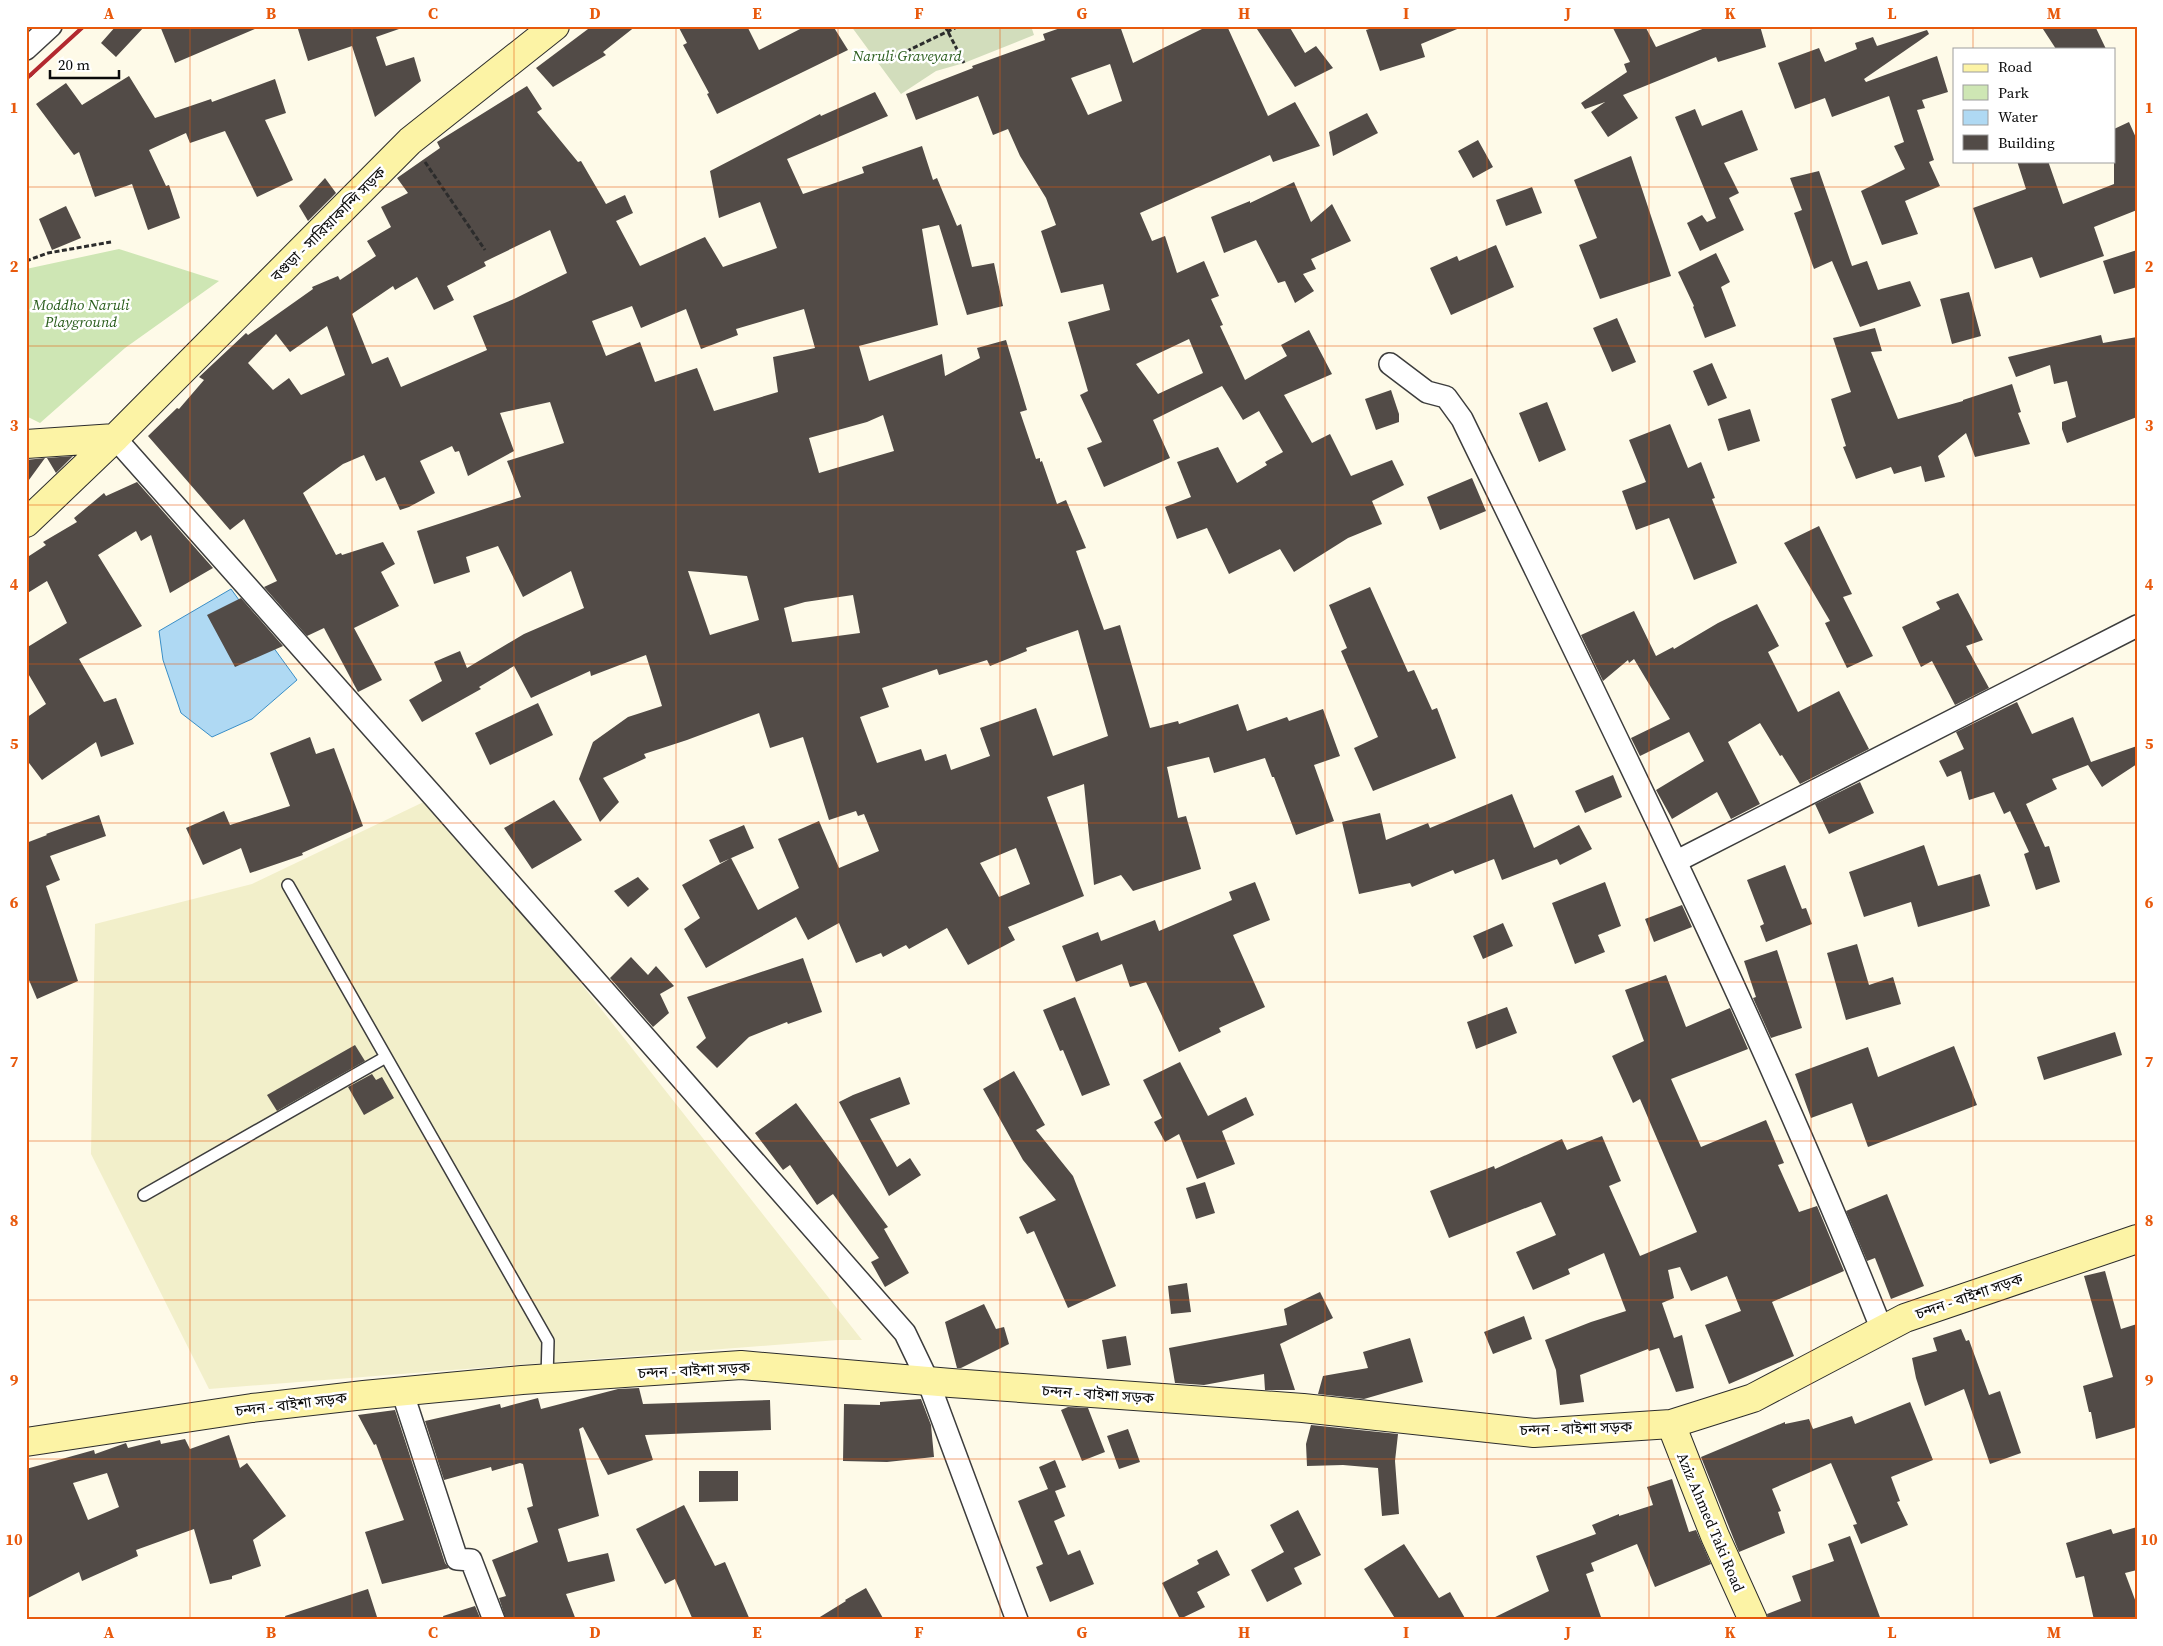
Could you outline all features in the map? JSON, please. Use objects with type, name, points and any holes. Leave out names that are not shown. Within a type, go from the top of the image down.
[{"type":"main road","name":"বগুড়া - সারিয়াকান্দি সড়ক","points":[[26,523],[115,438],[410,141],[555,26]]},
{"type":"main road","points":[[26,444],[115,438]]},
{"type":"main road","name":"চন্দন - বাইশা সড়ক","points":[[26,1442],[252,1408],[402,1391],[547,1378],[741,1365],[928,1381],[1303,1408],[1534,1433],[1671,1424],[1753,1398],[1905,1318],[2137,1239]]},
{"type":"main road","name":"Aziz Ahmed Taki Road","points":[[1671,1424],[1715,1536],[1753,1620]]},
{"type":"street","points":[[26,48],[51,26]]},
{"type":"street","points":[[1390,364],[1427,392],[1446,396],[1462,419],[1677,861],[1835,1210],[1882,1330]]},
{"type":"street","points":[[115,438],[428,789],[905,1333],[928,1381],[1017,1620]]},
{"type":"street","points":[[1677,861],[2137,626]]},
{"type":"street","points":[[402,1391],[457,1559],[471,1560],[494,1620]]},
{"type":"lane","points":[[288,885],[548,1341],[547,1378]]},
{"type":"lane","points":[[144,1195],[386,1057]]},
{"type":"path","points":[[886,61],[946,28],[959,26]]},
{"type":"path","points":[[946,28],[964,63]]},
{"type":"path","points":[[410,141],[486,250]]},
{"type":"path","points":[[26,261],[48,253],[111,242]]},
{"type":"shaded area","points":[[434,797],[862,1340],[838,1340],[209,1389],[91,1154],[95,924],[252,884]]},
{"type":"green space","name":"Naruli Graveyard","points":[[851,26],[1031,26],[1034,35],[964,63],[936,71],[901,94]]},
{"type":"green space","name":"Moddho Naruli Playground","points":[[119,249],[219,281],[125,348],[40,423],[26,416],[26,269]]},
{"type":"water","points":[[231,589],[297,680],[252,719],[212,737],[181,713],[163,660],[159,631]]},
{"type":"building","points":[[116,26],[145,26],[116,57],[101,43]]},
{"type":"building","points":[[160,26],[262,26],[175,63]]},
{"type":"building","points":[[297,26],[398,26],[399,29],[376,37],[386,66],[414,57],[421,81],[375,117],[352,46],[308,61]]},
{"type":"building","points":[[592,26],[636,26],[603,52],[606,55],[553,87],[536,68]]},
{"type":"building","points":[[678,26],[747,26],[759,50],[806,26],[833,26],[848,50],[717,114],[707,94],[709,93],[683,45],[687,43]]},
{"type":"building","points":[[1066,26],[1120,26],[1133,63],[1208,26],[1227,26],[1268,116],[1295,102],[1320,146],[1273,162],[1270,155],[1140,213],[1152,241],[1165,236],[1177,273],[1204,261],[1219,296],[1211,299],[1223,325],[1220,326],[1245,380],[1287,356],[1281,345],[1309,330],[1332,374],[1284,395],[1312,443],[1330,434],[1351,476],[1392,460],[1404,485],[1372,501],[1382,524],[1348,538],[1294,572],[1280,549],[1229,574],[1207,528],[1177,539],[1165,507],[1191,497],[1177,462],[1218,447],[1237,483],[1267,465],[1265,462],[1283,452],[1259,411],[1243,420],[1222,386],[1153,420],[1170,458],[1104,487],[1087,448],[1102,442],[1080,395],[1088,391],[1068,322],[1110,310],[1103,284],[1061,293],[1041,231],[1056,225],[1046,198],[1020,156],[1008,129],[993,135],[978,96],[916,120],[906,94],[973,68],[972,66],[1045,40],[1043,34]],"holes":[[[1110,64],[1122,101],[1088,115],[1071,78]],[[1189,339],[1203,373],[1158,394],[1136,364]]]},
{"type":"building","points":[[1255,26],[1289,26],[1305,53],[1316,46],[1333,68],[1295,87]]},
{"type":"building","points":[[1378,26],[1462,27],[1421,44],[1425,57],[1380,71],[1366,30]]},
{"type":"building","points":[[1612,26],[1645,26],[1656,47],[1710,26],[1760,26],[1766,47],[1718,62],[1716,57],[1623,95],[1638,118],[1608,137],[1591,112],[1605,102],[1585,109],[1581,103],[1627,72],[1624,64],[1630,62]]},
{"type":"building","points":[[2041,26],[2095,26],[2106,48],[2055,48]]},
{"type":"building","points":[[1927,30],[1929,34],[1864,79],[1866,82],[1937,56],[1948,92],[1922,100],[1925,108],[1917,110],[1934,160],[1929,162],[1940,186],[1905,201],[1918,234],[1882,245],[1861,191],[1905,169],[1894,146],[1904,142],[1889,96],[1832,117],[1825,98],[1795,109],[1778,63],[1819,48],[1825,62],[1857,49],[1855,43],[1873,37],[1877,46]]},
{"type":"building","points":[[129,76],[155,118],[211,99],[212,102],[275,79],[286,113],[265,120],[293,180],[257,197],[225,131],[190,143],[186,133],[149,150],[166,186],[169,185],[180,218],[148,230],[132,184],[95,197],[79,152],[74,155],[36,104],[66,83],[82,105]]},
{"type":"building","points":[[527,86],[542,109],[537,112],[578,162],[581,161],[606,204],[625,195],[633,213],[616,221],[640,266],[705,237],[723,267],[777,248],[760,202],[719,218],[710,171],[820,114],[821,116],[875,92],[888,116],[787,159],[803,194],[864,173],[862,167],[922,146],[933,180],[937,178],[957,226],[961,224],[972,267],[994,263],[1003,306],[967,315],[939,225],[922,229],[938,325],[859,346],[869,381],[942,354],[945,376],[980,358],[977,348],[1006,340],[1027,410],[1020,412],[1036,459],[1040,458],[1040,462],[1042,461],[1057,504],[1066,500],[1086,548],[1076,551],[1104,630],[1120,625],[1150,728],[1178,721],[1179,724],[1238,704],[1247,731],[1287,717],[1289,721],[1323,709],[1340,756],[1314,765],[1334,821],[1296,835],[1265,758],[1214,773],[1209,757],[1167,767],[1178,818],[1186,816],[1201,869],[1133,891],[1121,875],[1094,885],[1084,784],[1047,797],[1084,896],[1008,927],[1015,940],[968,965],[947,928],[909,949],[906,945],[883,957],[881,953],[856,963],[839,923],[808,940],[796,917],[706,968],[684,929],[700,918],[682,885],[731,858],[758,910],[799,888],[778,839],[819,821],[839,868],[879,851],[864,814],[858,816],[856,811],[829,820],[803,737],[770,748],[759,713],[644,754],[646,758],[603,778],[619,802],[600,822],[579,779],[593,742],[628,717],[662,706],[646,655],[591,676],[590,671],[531,698],[514,666],[479,687],[481,689],[422,722],[409,700],[442,681],[434,662],[460,651],[467,668],[524,634],[584,608],[571,571],[523,597],[498,546],[466,557],[470,572],[434,584],[417,531],[521,497],[507,461],[564,443],[550,402],[500,413],[514,451],[468,476],[459,451],[455,452],[452,446],[420,461],[435,493],[409,507],[400,510],[385,477],[376,481],[364,455],[343,464],[303,493],[336,555],[341,553],[342,555],[383,542],[395,564],[381,572],[399,606],[354,628],[382,680],[358,692],[324,628],[307,636],[264,587],[277,581],[244,519],[230,530],[148,436],[177,408],[179,409],[204,380],[199,377],[246,333],[248,335],[313,289],[312,287],[338,276],[340,280],[376,256],[367,241],[391,227],[381,207],[408,193],[397,178],[440,148],[437,142]],"holes":[[[550,230],[567,273],[514,299],[473,316],[487,350],[401,387],[388,357],[372,364],[352,314],[393,286],[395,290],[417,277],[434,310],[454,300],[447,286],[486,266],[484,262]],[[632,306],[641,328],[686,309],[701,349],[738,335],[736,329],[804,309],[815,348],[773,357],[778,392],[714,411],[697,368],[655,382],[640,342],[606,356],[592,321]],[[327,326],[345,375],[301,395],[289,378],[273,390],[248,363],[276,334],[290,352]],[[883,415],[894,451],[819,473],[809,438],[867,422]],[[688,571],[747,576],[759,620],[710,635]],[[853,595],[860,633],[792,642],[784,608],[805,602]],[[1078,630],[1108,736],[1053,756],[1036,708],[980,728],[990,756],[951,770],[946,754],[925,761],[921,749],[877,763],[860,717],[889,707],[882,688],[937,669],[939,675],[987,660],[990,666],[1027,651],[1026,648]],[[1016,848],[1030,884],[999,897],[980,863]]]},
{"type":"building","points":[[1695,109],[1702,126],[1742,110],[1758,150],[1724,163],[1739,193],[1729,198],[1744,230],[1700,251],[1687,223],[1702,215],[1707,222],[1716,218],[1675,117]]},
{"type":"building","points":[[1367,113],[1378,133],[1333,156],[1329,132]]},
{"type":"building","points":[[2129,122],[2137,140],[2137,210],[2094,227],[2104,256],[2040,278],[2032,257],[1995,269],[1973,208],[2026,189],[2017,162],[2048,162],[2063,204],[2114,184],[2116,128]]},
{"type":"building","points":[[1478,140],[1493,167],[1473,178],[1458,151]]},
{"type":"building","points":[[1631,156],[1671,276],[1600,299],[1579,245],[1597,238],[1574,180]]},
{"type":"building","points":[[1819,171],[1852,266],[1867,261],[1878,290],[1910,281],[1921,306],[1860,327],[1832,261],[1814,269],[1794,213],[1802,210],[1790,178]]},
{"type":"building","points":[[325,178],[336,193],[308,221],[299,206]]},
{"type":"building","points":[[1294,182],[1311,222],[1332,204],[1351,241],[1311,259],[1316,269],[1303,274],[1314,291],[1295,303],[1285,281],[1278,283],[1256,240],[1224,253],[1211,217],[1250,201],[1250,203]]},
{"type":"building","points":[[1532,187],[1542,213],[1506,226],[1496,200]]},
{"type":"building","points":[[66,206],[81,238],[52,250],[39,219]]},
{"type":"building","points":[[1496,245],[1514,287],[1451,315],[1430,268],[1457,256],[1459,261]]},
{"type":"building","points":[[2137,250],[2137,287],[2114,294],[2103,261]]},
{"type":"building","points":[[1716,253],[1730,282],[1721,287],[1736,326],[1705,338],[1694,306],[1678,272]]},
{"type":"building","points":[[1969,292],[1981,336],[1952,344],[1940,299]]},
{"type":"building","points":[[1617,318],[1636,362],[1612,372],[1593,328]]},
{"type":"building","points":[[1875,328],[1882,351],[1871,352],[1898,419],[1963,401],[2012,384],[2021,412],[2018,413],[2030,444],[1975,457],[1966,433],[1938,456],[1945,477],[1925,482],[1921,466],[1894,474],[1891,467],[1856,479],[1843,447],[1846,446],[1831,399],[1851,392],[1833,338]]},
{"type":"building","points":[[2101,335],[2103,343],[2137,337],[2137,417],[2067,443],[2062,429],[2062,422],[2076,417],[2067,381],[2054,384],[2050,365],[2016,377],[2008,357]]},
{"type":"building","points":[[1712,363],[1727,398],[1708,406],[1693,371]]},
{"type":"building","points":[[1391,390],[1399,414],[1399,422],[1376,430],[1365,399]]},
{"type":"building","points":[[1547,402],[1566,450],[1539,462],[1519,413]]},
{"type":"building","points":[[1750,409],[1760,441],[1728,451],[1718,419]]},
{"type":"building","points":[[1670,424],[1688,468],[1701,462],[1715,498],[1712,499],[1737,563],[1694,580],[1669,518],[1636,530],[1622,491],[1646,482],[1629,440]]},
{"type":"building","points":[[73,456],[56,473],[47,458]]},
{"type":"building","points":[[45,458],[26,484],[26,460]]},
{"type":"building","points":[[1472,478],[1486,511],[1440,530],[1427,497]]},
{"type":"building","points":[[137,482],[213,568],[170,593],[151,535],[141,541],[136,531],[98,555],[142,626],[79,659],[104,702],[116,698],[134,744],[101,757],[96,742],[42,780],[26,759],[26,718],[46,704],[26,670],[26,648],[67,623],[47,581],[26,594],[26,558],[46,545],[43,542],[77,522],[74,518],[104,493],[106,496]]},
{"type":"building","points":[[1819,526],[1852,594],[1843,597],[1873,656],[1847,668],[1825,623],[1830,621],[1784,543]]},
{"type":"building","points":[[1370,587],[1408,672],[1414,670],[1432,710],[1437,708],[1456,758],[1373,791],[1354,748],[1378,737],[1341,651],[1347,648],[1329,605]]},
{"type":"building","points":[[1958,593],[1983,640],[1966,646],[1989,688],[1955,705],[1932,661],[1921,667],[1902,627],[1940,609],[1936,602]]},
{"type":"building","points":[[241,598],[283,646],[235,667],[207,615]]},
{"type":"building","points":[[1757,604],[1779,646],[1768,652],[1798,712],[1839,691],[1869,749],[1800,784],[1760,723],[1728,742],[1760,804],[1731,819],[1717,792],[1672,819],[1656,790],[1704,761],[1689,732],[1640,756],[1631,738],[1670,719],[1634,659],[1629,663],[1628,660],[1603,681],[1581,635],[1634,611],[1656,656],[1673,647],[1674,649],[1718,623]]},
{"type":"building","points":[[2017,702],[2032,734],[2073,717],[2091,762],[2137,746],[2137,764],[2102,787],[2088,765],[2052,779],[2057,789],[2026,804],[2045,847],[2049,846],[2060,882],[2036,890],[2024,854],[2029,852],[2010,811],[2004,814],[1994,792],[1969,800],[1961,771],[1947,777],[1939,761],[1964,749],[1956,732]]},
{"type":"building","points":[[538,703],[553,735],[490,765],[475,733]]},
{"type":"building","points":[[310,737],[316,754],[334,748],[363,826],[302,853],[303,855],[250,873],[241,848],[203,865],[186,828],[224,811],[230,825],[290,806],[270,753]]},
{"type":"building","points":[[1613,775],[1622,797],[1585,813],[1575,791]]},
{"type":"building","points":[[1860,782],[1874,813],[1829,834],[1815,804]]},
{"type":"building","points":[[1512,794],[1534,848],[1579,825],[1592,849],[1560,865],[1557,859],[1502,880],[1494,859],[1455,874],[1453,870],[1412,887],[1410,883],[1359,894],[1342,822],[1380,813],[1386,840],[1428,823],[1430,828]]},
{"type":"building","points":[[554,800],[582,840],[532,869],[504,828]]},
{"type":"building","points":[[99,815],[106,836],[50,856],[60,880],[46,886],[78,981],[37,999],[26,973],[26,843]]},
{"type":"building","points":[[744,825],[754,848],[720,863],[709,840]]},
{"type":"building","points":[[1924,845],[1938,886],[1980,874],[1990,906],[1918,927],[1911,902],[1864,917],[1849,872]]},
{"type":"building","points":[[1785,865],[1802,909],[1806,908],[1812,924],[1766,942],[1760,926],[1764,924],[1747,880]]},
{"type":"building","points":[[638,877],[649,889],[628,907],[614,891]]},
{"type":"building","points":[[1255,882],[1270,920],[1233,935],[1265,1007],[1219,1028],[1221,1032],[1179,1052],[1146,982],[1130,987],[1122,964],[1076,982],[1062,946],[1098,932],[1101,941],[1155,920],[1159,931],[1232,900],[1229,892]]},
{"type":"building","points":[[1605,882],[1621,926],[1598,935],[1605,952],[1575,964],[1552,903]]},
{"type":"building","points":[[1682,905],[1692,927],[1654,942],[1645,919]]},
{"type":"building","points":[[1503,923],[1513,946],[1483,959],[1473,936]]},
{"type":"building","points":[[1857,944],[1869,985],[1893,977],[1901,1004],[1846,1020],[1827,953]]},
{"type":"building","points":[[1777,950],[1802,1028],[1771,1038],[1753,998],[1756,997],[1744,961]]},
{"type":"building","points":[[631,957],[648,975],[656,966],[674,986],[660,994],[669,1013],[653,1027],[610,978]]},
{"type":"building","points":[[803,958],[822,1012],[788,1024],[787,1022],[749,1037],[717,1068],[696,1047],[706,1038],[687,997]]},
{"type":"building","points":[[1666,975],[1686,1027],[1730,1008],[1748,1049],[1671,1079],[1701,1147],[1766,1120],[1784,1163],[1778,1165],[1799,1212],[1817,1206],[1844,1271],[1772,1302],[1794,1356],[1729,1384],[1705,1325],[1741,1311],[1727,1276],[1691,1291],[1680,1267],[1668,1270],[1674,1298],[1662,1303],[1674,1338],[1682,1335],[1694,1388],[1676,1392],[1659,1348],[1649,1351],[1648,1349],[1580,1375],[1584,1402],[1560,1405],[1556,1370],[1545,1340],[1626,1311],[1604,1253],[1568,1269],[1570,1274],[1533,1290],[1516,1252],[1556,1235],[1541,1202],[1449,1238],[1430,1191],[1494,1166],[1495,1169],[1562,1139],[1567,1150],[1602,1136],[1621,1181],[1609,1186],[1640,1256],[1697,1232],[1640,1099],[1633,1103],[1612,1056],[1644,1041],[1625,990]]},
{"type":"building","points":[[1075,997],[1110,1085],[1082,1096],[1063,1050],[1060,1051],[1043,1010]]},
{"type":"building","points":[[1507,1007],[1517,1033],[1476,1049],[1467,1022]]},
{"type":"building","points":[[2115,1032],[2122,1055],[2044,1080],[2037,1057]]},
{"type":"building","points":[[355,1045],[365,1061],[277,1111],[267,1095]]},
{"type":"building","points":[[1954,1046],[1977,1105],[1868,1147],[1852,1103],[1811,1118],[1795,1074],[1868,1047],[1878,1077]]},
{"type":"building","points":[[1180,1062],[1208,1116],[1246,1097],[1254,1115],[1222,1131],[1235,1164],[1197,1179],[1179,1134],[1165,1142],[1154,1122],[1162,1118],[1143,1080]]},
{"type":"building","points":[[1014,1071],[1045,1125],[1036,1130],[1073,1176],[1116,1286],[1068,1308],[1034,1231],[1027,1234],[1019,1217],[1056,1200],[1023,1160],[983,1089]]},
{"type":"building","points":[[372,1074],[376,1080],[382,1077],[394,1098],[364,1115],[348,1087]]},
{"type":"building","points":[[900,1077],[910,1104],[870,1119],[897,1167],[910,1158],[921,1175],[889,1196],[839,1102]]},
{"type":"building","points":[[796,1103],[888,1227],[884,1229],[909,1273],[885,1287],[871,1262],[879,1258],[833,1194],[817,1205],[790,1165],[783,1170],[755,1133]]},
{"type":"building","points":[[1205,1182],[1215,1213],[1196,1219],[1186,1188]]},
{"type":"building","points":[[1887,1194],[1924,1286],[1891,1299],[1875,1258],[1867,1261],[1846,1211]]},
{"type":"building","points":[[2105,1271],[2121,1329],[2137,1324],[2137,1427],[2096,1439],[2091,1412],[2089,1412],[2083,1386],[2113,1377],[2084,1276]]},
{"type":"building","points":[[1187,1283],[1191,1312],[1171,1314],[1168,1286]]},
{"type":"building","points":[[1320,1292],[1333,1318],[1280,1344],[1295,1390],[1265,1390],[1264,1374],[1204,1385],[1175,1383],[1169,1348],[1287,1325],[1284,1309]]},
{"type":"building","points":[[984,1304],[996,1329],[1004,1327],[1009,1344],[961,1368],[957,1368],[945,1322]]},
{"type":"building","points":[[1524,1316],[1532,1339],[1493,1354],[1484,1332]]},
{"type":"building","points":[[1961,1329],[1966,1341],[1969,1340],[1989,1395],[2000,1391],[2021,1453],[1990,1464],[1964,1389],[1925,1406],[1916,1378],[1912,1358],[1937,1351],[1933,1338]]},
{"type":"building","points":[[1126,1336],[1131,1365],[1107,1369],[1102,1340]]},
{"type":"building","points":[[1410,1338],[1423,1382],[1364,1399],[1318,1394],[1323,1376],[1368,1368],[1363,1352]]},
{"type":"building","points":[[639,1388],[643,1404],[770,1400],[771,1430],[645,1435],[653,1460],[608,1475],[583,1427],[579,1429],[599,1516],[558,1529],[568,1562],[608,1553],[615,1581],[566,1594],[576,1620],[506,1620],[499,1598],[506,1596],[492,1560],[538,1542],[527,1508],[533,1506],[523,1464],[520,1463],[492,1471],[491,1467],[444,1480],[425,1421],[500,1404],[501,1408],[538,1398],[541,1409],[618,1389]]},
{"type":"building","points":[[921,1399],[931,1425],[934,1457],[887,1462],[843,1461],[844,1404],[880,1405],[880,1402]]},
{"type":"building","points":[[1910,1402],[1933,1460],[1891,1477],[1900,1501],[1897,1502],[1908,1525],[1861,1544],[1853,1525],[1857,1524],[1831,1463],[1772,1489],[1781,1511],[1778,1512],[1785,1533],[1739,1552],[1701,1457],[1785,1422],[1785,1424],[1809,1419],[1813,1429],[1852,1416],[1855,1424]]},
{"type":"building","points":[[1068,1407],[1088,1408],[1105,1452],[1082,1461],[1061,1410]]},
{"type":"building","points":[[395,1410],[445,1563],[449,1568],[382,1584],[365,1532],[404,1520],[376,1444],[374,1445],[358,1415]]},
{"type":"building","points":[[1311,1425],[1398,1434],[1395,1461],[1399,1514],[1382,1516],[1378,1468],[1343,1465],[1307,1466],[1306,1444]]},
{"type":"building","points":[[1128,1429],[1140,1462],[1119,1469],[1107,1436]]},
{"type":"building","points":[[229,1435],[240,1468],[247,1463],[286,1516],[253,1540],[261,1566],[232,1576],[232,1579],[210,1584],[194,1529],[136,1550],[138,1556],[82,1581],[79,1572],[26,1599],[26,1469],[94,1450],[95,1454],[126,1443],[128,1448],[160,1440],[161,1444],[185,1439],[190,1449]],"holes":[[[107,1473],[119,1507],[88,1520],[73,1483]]]},
{"type":"building","points":[[1055,1460],[1066,1487],[1055,1491],[1065,1516],[1054,1521],[1068,1555],[1080,1550],[1094,1584],[1050,1602],[1036,1567],[1043,1564],[1018,1501],[1048,1489],[1039,1467]]},
{"type":"building","points":[[699,1471],[738,1471],[738,1501],[699,1502]]},
{"type":"building","points":[[1672,1479],[1689,1532],[1696,1530],[1711,1564],[1655,1587],[1637,1544],[1591,1563],[1594,1571],[1586,1574],[1602,1620],[1489,1620],[1549,1591],[1536,1556],[1596,1534],[1592,1525],[1619,1514],[1619,1516],[1653,1505],[1647,1487]]},
{"type":"building","points":[[684,1505],[715,1566],[725,1562],[750,1620],[693,1620],[675,1579],[665,1584],[636,1529]]},
{"type":"building","points":[[1298,1510],[1321,1555],[1294,1568],[1302,1584],[1267,1602],[1251,1570],[1284,1552],[1270,1525]]},
{"type":"building","points":[[2137,1527],[2137,1570],[2125,1573],[2137,1605],[2137,1620],[2094,1620],[2084,1576],[2076,1578],[2066,1543],[2111,1529],[2113,1534]]},
{"type":"building","points":[[1850,1536],[1881,1620],[1768,1620],[1767,1614],[1801,1601],[1792,1576],[1834,1561],[1828,1544]]},
{"type":"building","points":[[1404,1544],[1439,1598],[1450,1592],[1466,1620],[1396,1620],[1364,1569]]},
{"type":"building","points":[[1217,1550],[1230,1575],[1197,1592],[1205,1607],[1180,1619],[1162,1583],[1199,1564],[1197,1560]]},
{"type":"building","points":[[866,1588],[884,1620],[815,1620],[845,1600]]},
{"type":"building","points":[[368,1589],[378,1620],[286,1620],[285,1616]]},
{"type":"building","points":[[475,1606],[481,1620],[444,1620],[443,1616]]},
{"type":"railway","points":[[26,79],[84,26]]}]
